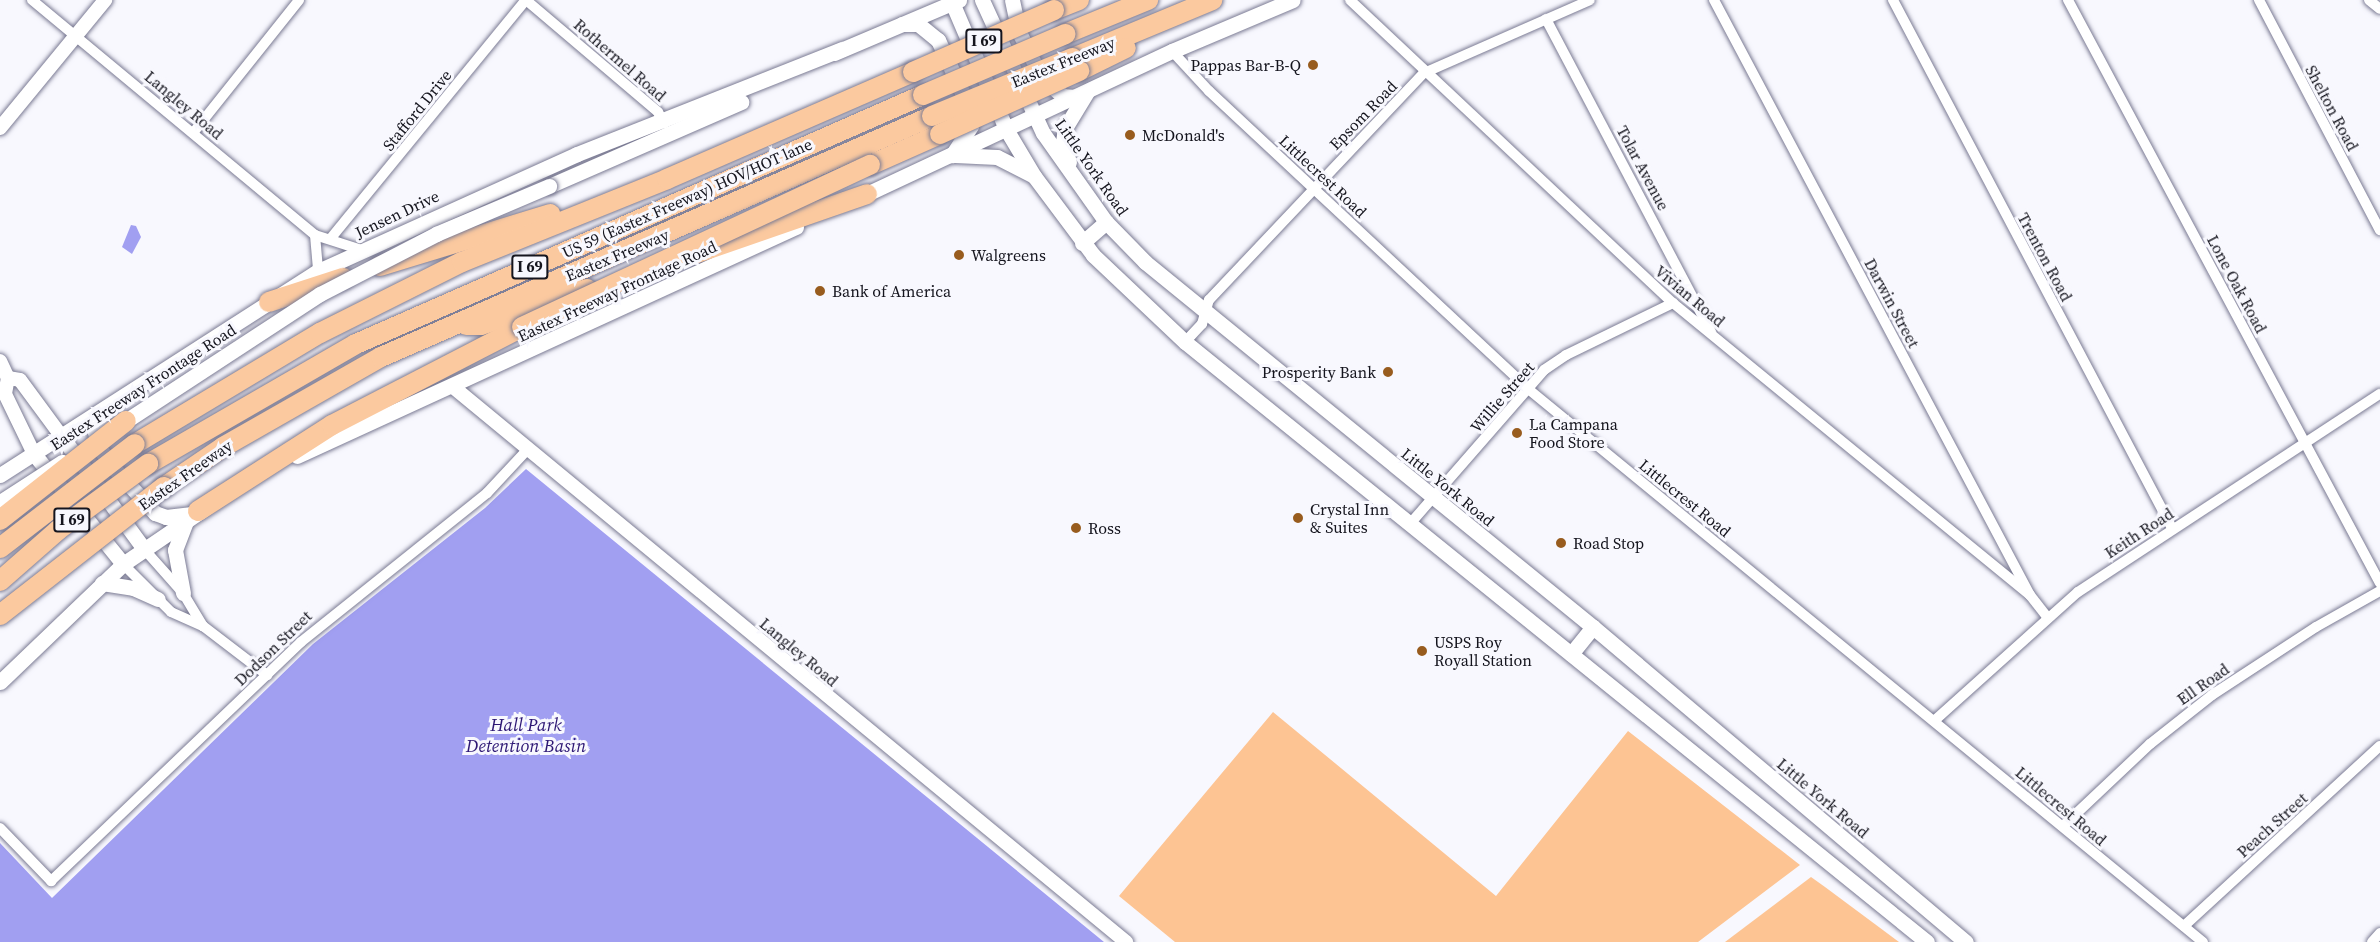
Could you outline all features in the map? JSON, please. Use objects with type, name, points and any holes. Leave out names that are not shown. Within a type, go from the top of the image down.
[{"type":"highway","name":"I 69","points":[[0,548],[135,444],[189,409],[368,307],[462,262],[667,179],[1079,0]]},
{"type":"highway","name":"US 59 (Eastex Freeway) HOV/HOT lane","points":[[0,581],[58,530],[148,464],[356,344],[923,95],[1148,0]]},
{"type":"highway","name":"Eastex Freeway","points":[[0,615],[164,487],[349,373],[445,326],[636,248],[932,116],[1076,65],[1155,24],[1212,0]]},
{"type":"highway","points":[[193,514],[332,425],[522,327],[940,134],[1076,65]]},
{"type":"highway","points":[[269,302],[667,179]]},
{"type":"highway","points":[[445,326],[481,325],[867,194]]},
{"type":"highway","points":[[0,520],[126,421]]},
{"type":"main road","name":"Little York Road","points":[[982,0],[1035,116],[1106,222],[1205,315],[1593,627],[1966,942]]},
{"type":"main road","points":[[1012,0],[1019,32],[1041,77],[1063,96],[1081,94]]},
{"type":"main road","name":"Eastex Freeway Frontage Road","points":[[0,682],[123,564],[193,514],[298,455],[952,155],[1172,51],[1293,0]]},
{"type":"main road","name":"Eastex Freeway Frontage Road","points":[[0,502],[320,294],[436,234],[746,100],[842,49],[954,1]]},
{"type":"main road","points":[[954,1],[1006,129],[1034,176],[1082,243],[1185,342],[1927,942]]},
{"type":"main road","points":[[902,24],[918,24],[938,40],[962,92],[971,126],[952,155]]},
{"type":"main road","name":"Jensen Drive","points":[[0,475],[318,271],[577,154],[664,123],[842,49]]},
{"type":"main road","points":[[1074,176],[1063,142],[1065,128],[1081,94]]},
{"type":"main road","points":[[952,155],[997,157],[1034,176]]},
{"type":"main road","points":[[1082,243],[1106,222]]},
{"type":"main road","points":[[106,409],[95,431],[97,444],[142,502],[166,518],[193,514]]},
{"type":"main road","points":[[62,437],[144,549]]},
{"type":"main road","points":[[34,454],[51,472],[123,564]]},
{"type":"main road","points":[[0,496],[51,472]]},
{"type":"main road","points":[[183,593],[175,550],[193,514]]},
{"type":"main road","points":[[102,583],[133,588],[158,599]]},
{"type":"main road","points":[[1571,654],[1593,627]]},
{"type":"street","name":"Langley Road","points":[[32,0],[315,235],[331,238],[362,250]]},
{"type":"street","points":[[0,128],[105,0]]},
{"type":"street","points":[[193,133],[299,0]]},
{"type":"street","name":"Rothermel Road","points":[[526,0],[658,112],[664,123]]},
{"type":"street","name":"Stafford Drive","points":[[331,238],[526,0]]},
{"type":"street","name":"Vivian Road","points":[[1350,0],[1424,73],[1673,303],[2030,595]]},
{"type":"street","name":"Epsom Road","points":[[1185,342],[1205,315],[1209,300],[1424,73],[1590,0]]},
{"type":"street","name":"Darwin Street","points":[[1714,0],[2030,595],[2047,617]]},
{"type":"street","name":"Trenton Road","points":[[1893,0],[2172,528]]},
{"type":"street","name":"Lone Oak Road","points":[[2068,0],[2380,583]]},
{"type":"street","name":"Shelton Road","points":[[2259,0],[2380,230]]},
{"type":"street","points":[[2369,0],[2380,9]]},
{"type":"street","name":"Tolar Avenue","points":[[1546,19],[1711,333]]},
{"type":"street","name":"Littlecrest Road","points":[[1172,51],[1527,388],[2203,942]]},
{"type":"street","points":[[315,235],[318,271]]},
{"type":"street","name":"Willie Street","points":[[1409,525],[1527,388],[1566,355],[1673,303]]},
{"type":"street","points":[[0,361],[8,378],[5,394],[34,454]]},
{"type":"street","points":[[8,378],[20,380],[62,437]]},
{"type":"street","name":"Langley Road","points":[[452,386],[1126,942]]},
{"type":"street","name":"Keith Road","points":[[1934,721],[2047,617],[2172,528],[2306,444],[2380,394]]},
{"type":"street","name":"Dodson Street","points":[[0,828],[51,881],[331,614],[487,493],[527,450]]},
{"type":"street","points":[[144,549],[183,593],[203,626]]},
{"type":"street","points":[[123,564],[171,612],[203,626],[267,675]]},
{"type":"street","name":"Ell Road","points":[[2063,826],[2150,744],[2212,695],[2316,627],[2380,591]]},
{"type":"street","name":"Peach Street","points":[[2184,926],[2380,746]]},
{"type":"street","points":[[2373,942],[2380,933]]},
{"type":"shaded area","points":[[1273,712],[1496,896],[1628,731],[1800,865],[1698,942],[1175,942],[1119,896]]},
{"type":"shaded area","points":[[1811,877],[1825,887],[1899,942],[1725,942]]},
{"type":"water","points":[[131,225],[136,226],[141,237],[132,254],[122,247]]},
{"type":"water","name":"Hall Park Detention Basin","points":[[526,469],[1104,942],[0,942],[0,843],[52,898],[313,644],[485,508]]},
{"type":"place","name":"Pappas Bar-B-Q","points":[[1313,65]]},
{"type":"place","name":"McDonald's","points":[[1130,135]]},
{"type":"place","name":"Walgreens","points":[[959,255]]},
{"type":"place","name":"Bank of America","points":[[820,291]]},
{"type":"place","name":"Prosperity Bank","points":[[1388,372]]},
{"type":"place","name":"La Campana Food Store","points":[[1517,433]]},
{"type":"place","name":"Crystal Inn & Suites","points":[[1298,518]]},
{"type":"place","name":"Ross","points":[[1076,528]]},
{"type":"place","name":"Road Stop","points":[[1561,543]]},
{"type":"place","name":"USPS Roy Royall Station","points":[[1422,651]]}]
